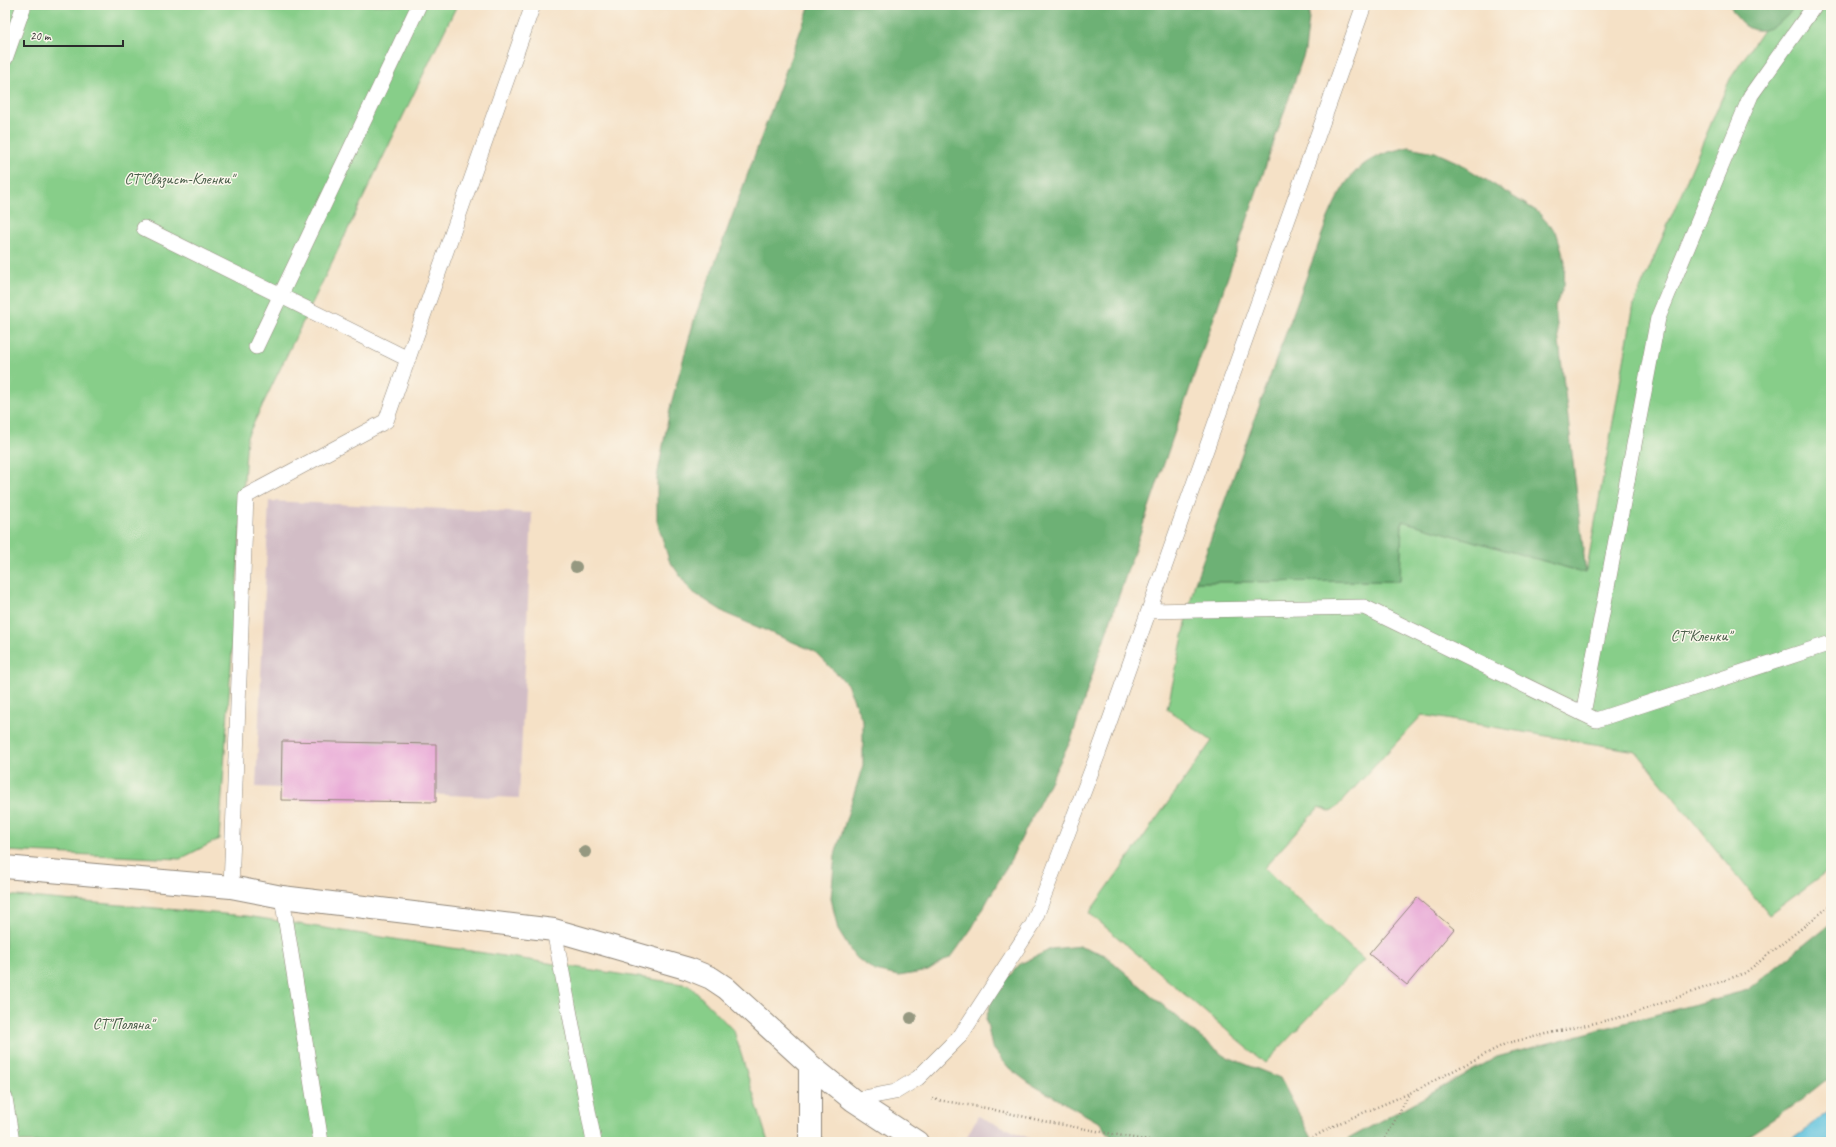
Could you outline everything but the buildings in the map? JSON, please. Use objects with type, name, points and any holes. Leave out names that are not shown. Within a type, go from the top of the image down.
[{"type":"street","points":[[5,867],[231,887],[282,897],[554,930],[689,969],[711,978],[726,988],[810,1065],[853,1100],[917,1142]]},
{"type":"street","points":[[810,1065],[810,1142]]},
{"type":"lane","points":[[5,59],[24,5]]},
{"type":"lane","points":[[256,347],[419,5]]},
{"type":"lane","points":[[231,887],[246,496],[386,421],[533,5]]},
{"type":"lane","points":[[853,1100],[894,1092],[918,1078],[961,1035],[1032,924],[1099,751],[1364,5]]},
{"type":"lane","points":[[1583,714],[1658,318],[1751,94],[1815,5]]},
{"type":"lane","points":[[144,228],[408,359]]},
{"type":"lane","points":[[1149,611],[1364,607],[1596,720],[1831,644]]},
{"type":"lane","points":[[282,897],[321,1142]]},
{"type":"lane","points":[[554,930],[594,1142]]},
{"type":"lane","points":[[5,1098],[12,1142]]},
{"type":"path","points":[[1305,1142],[1359,1114],[1410,1092],[1507,1043],[1626,1016],[1745,973],[1831,905]]},
{"type":"path","points":[[894,1092],[986,1108],[1043,1121],[1155,1142]]},
{"type":"path","points":[[1384,1142],[1410,1092]]},
{"type":"path","points":[[1297,1142],[1308,1140]]},
{"type":"shaded area","points":[[269,501],[532,513],[519,798],[256,787]]},
{"type":"shaded area","points":[[978,1116],[1038,1142],[964,1142]]},
{"type":"green space","name":"СТ\"Связист-Кленки\"","points":[[5,5],[457,5],[247,437],[219,839],[180,859],[5,851]]},
{"type":"green space","points":[[810,5],[1309,5],[1310,10],[1305,51],[1071,740],[1011,859],[972,928],[952,956],[928,971],[899,976],[875,971],[854,956],[838,930],[831,898],[835,855],[863,765],[863,722],[847,684],[814,651],[727,614],[691,591],[669,560],[657,521],[657,477],[671,404],[695,317]]},
{"type":"green space","points":[[1730,5],[1796,5],[1779,23],[1762,30],[1753,29],[1745,25],[1737,17]]},
{"type":"green space","name":"СТ\"Кленки\"","points":[[1780,5],[1831,5],[1831,869],[1769,915],[1636,751],[1422,715],[1332,812],[1319,807],[1264,868],[1364,960],[1265,1063],[1089,913],[1212,741],[1167,709],[1195,582],[1400,581],[1402,520],[1586,573],[1634,304],[1730,79]]},
{"type":"green space","points":[[1408,147],[1435,152],[1457,162],[1538,212],[1557,234],[1565,261],[1564,285],[1555,307],[1586,573],[1402,521],[1400,581],[1195,582],[1328,218],[1337,198],[1354,173],[1362,166],[1384,154]]},
{"type":"green space","name":"СТ\"Поляна\"","points":[[5,895],[247,916],[689,985],[734,1031],[768,1142],[5,1142]]},
{"type":"green space","points":[[1831,923],[1831,1077],[1807,1096],[1739,1142],[1343,1142],[1497,1057],[1748,990]]},
{"type":"green space","points":[[1081,946],[1105,955],[1197,1035],[1225,1056],[1280,1078],[1314,1142],[1113,1142],[1113,1139],[1100,1123],[1029,1083],[1009,1068],[992,1047],[986,1018],[994,993],[1020,964],[1051,949]]},
{"type":"water","points":[[1831,1110],[1831,1142],[1787,1142]]}]
